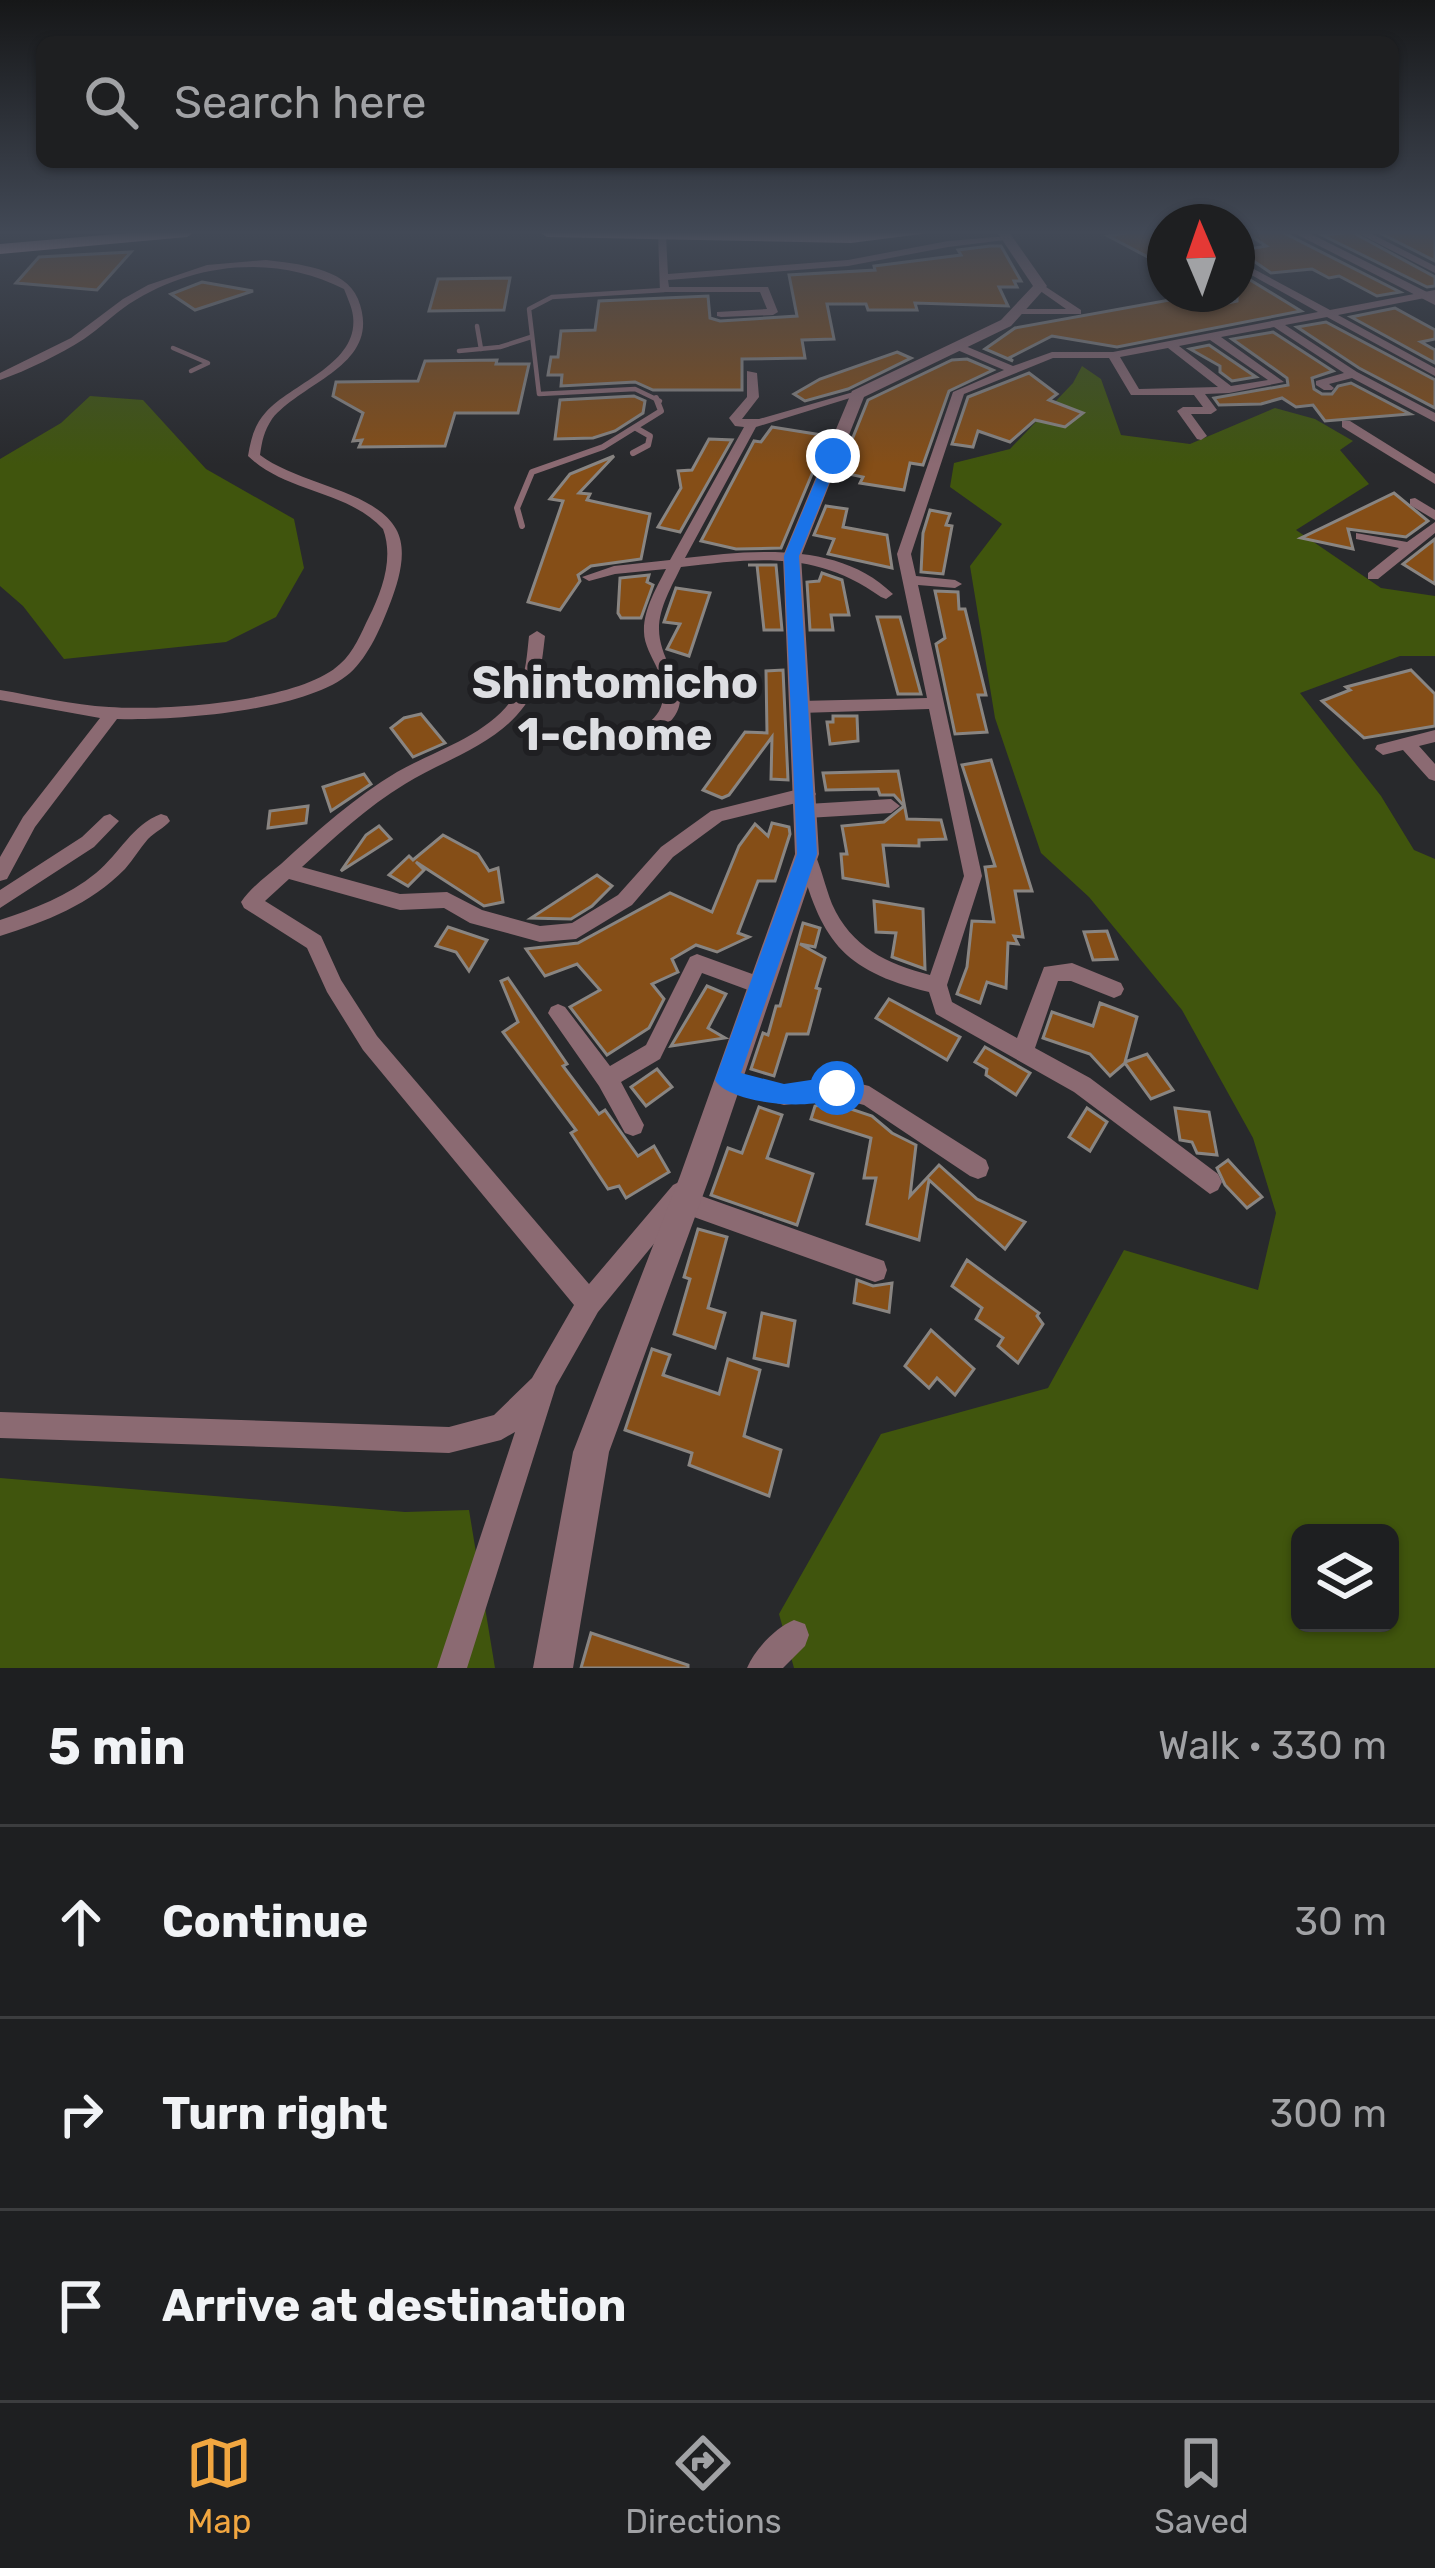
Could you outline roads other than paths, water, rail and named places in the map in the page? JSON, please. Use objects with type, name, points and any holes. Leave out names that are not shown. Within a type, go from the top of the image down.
[{"type":"street","points":[[0,377],[80,338],[116,310]]},
{"type":"street","points":[[0,694],[112,714],[234,705],[311,689],[343,671],[384,602],[395,555],[392,533],[371,507],[269,470],[254,456],[253,437],[264,419],[355,346],[357,310]]},
{"type":"street","points":[[721,314],[772,310]]},
{"type":"street","points":[[751,373],[753,397],[735,418],[751,425],[857,394],[959,347],[1018,312],[1077,312],[1074,310]]},
{"type":"street","points":[[1323,310],[1435,374]]},
{"type":"street","points":[[1210,1182],[1082,1085],[943,1008],[937,985],[973,876],[904,554],[959,392],[1010,368],[1074,351],[1114,355],[1354,310]]},
{"type":"street","points":[[1276,324],[1353,374],[1433,416]]},
{"type":"street","points":[[1114,355],[1135,393],[1229,390],[1278,382],[1213,337]]},
{"type":"street","points":[[1171,345],[1229,390]]},
{"type":"street","points":[[959,347],[1010,368]]},
{"type":"street","points":[[1328,388],[1320,383],[1353,374]]},
{"type":"street","points":[[1197,391],[1211,410],[1184,411],[1202,436]]},
{"type":"street","points":[[857,394],[792,556],[807,854],[820,904],[846,948],[901,977],[937,985]]},
{"type":"street","points":[[1346,424],[1435,480]]},
{"type":"street","points":[[616,748],[653,727],[670,709],[673,695],[650,631],[676,565],[751,425]]},
{"type":"street","points":[[1415,502],[1435,516]]},
{"type":"street","points":[[1373,576],[1435,526]]},
{"type":"street","points":[[1361,536],[1407,546]]},
{"type":"street","points":[[589,577],[792,556],[854,572],[886,594]]},
{"type":"street","points":[[908,580],[955,584]]},
{"type":"street","points":[[537,636],[530,680],[520,700],[456,752],[386,787],[250,902],[314,942],[334,986],[370,1043],[589,1303]]},
{"type":"street","points":[[800,706],[938,703]]},
{"type":"street","points":[[0,874],[29,822],[112,714]]},
{"type":"street","points":[[1383,748],[1435,736]]},
{"type":"street","points":[[1406,743],[1435,775]]},
{"type":"street","points":[[285,870],[400,902],[447,900],[477,917],[540,934],[576,931],[625,900],[667,852],[717,815],[807,803],[891,806]]},
{"type":"street","points":[[0,900],[88,842],[110,820]]},
{"type":"street","points":[[0,928],[73,900],[117,866],[144,828],[161,820]]},
{"type":"street","points":[[553,1668],[591,1452],[695,1176],[807,854]]},
{"type":"street","points":[[607,1079],[653,1052],[697,962],[759,985]]},
{"type":"street","points":[[1023,1051],[1051,973],[1072,972],[1114,988]]},
{"type":"street","points":[[558,1013],[607,1079],[633,1125]]},
{"type":"street","points":[[727,1080],[784,1095],[837,1088],[869,1096],[978,1168]]},
{"type":"street","points":[[452,1668],[545,1380],[589,1303],[695,1176]]},
{"type":"street","points":[[685,1202],[875,1270]]},
{"type":"street","points":[[0,1425],[449,1440],[501,1426],[545,1380]]},
{"type":"street","points":[[762,1668],[794,1635]]},
{"type":"lane","points":[[521,526],[517,508],[532,472],[603,447],[661,411],[655,395],[635,389],[539,394],[529,310]]},
{"type":"lane","points":[[477,326],[481,349]]},
{"type":"lane","points":[[459,351],[531,337]]},
{"type":"lane","points":[[173,348],[208,363],[191,371]]},
{"type":"lane","points":[[634,452],[648,445],[650,436],[636,428]]},
{"type":"district","name":"Shintomicho 1-chome","points":[[615,708]]}]
